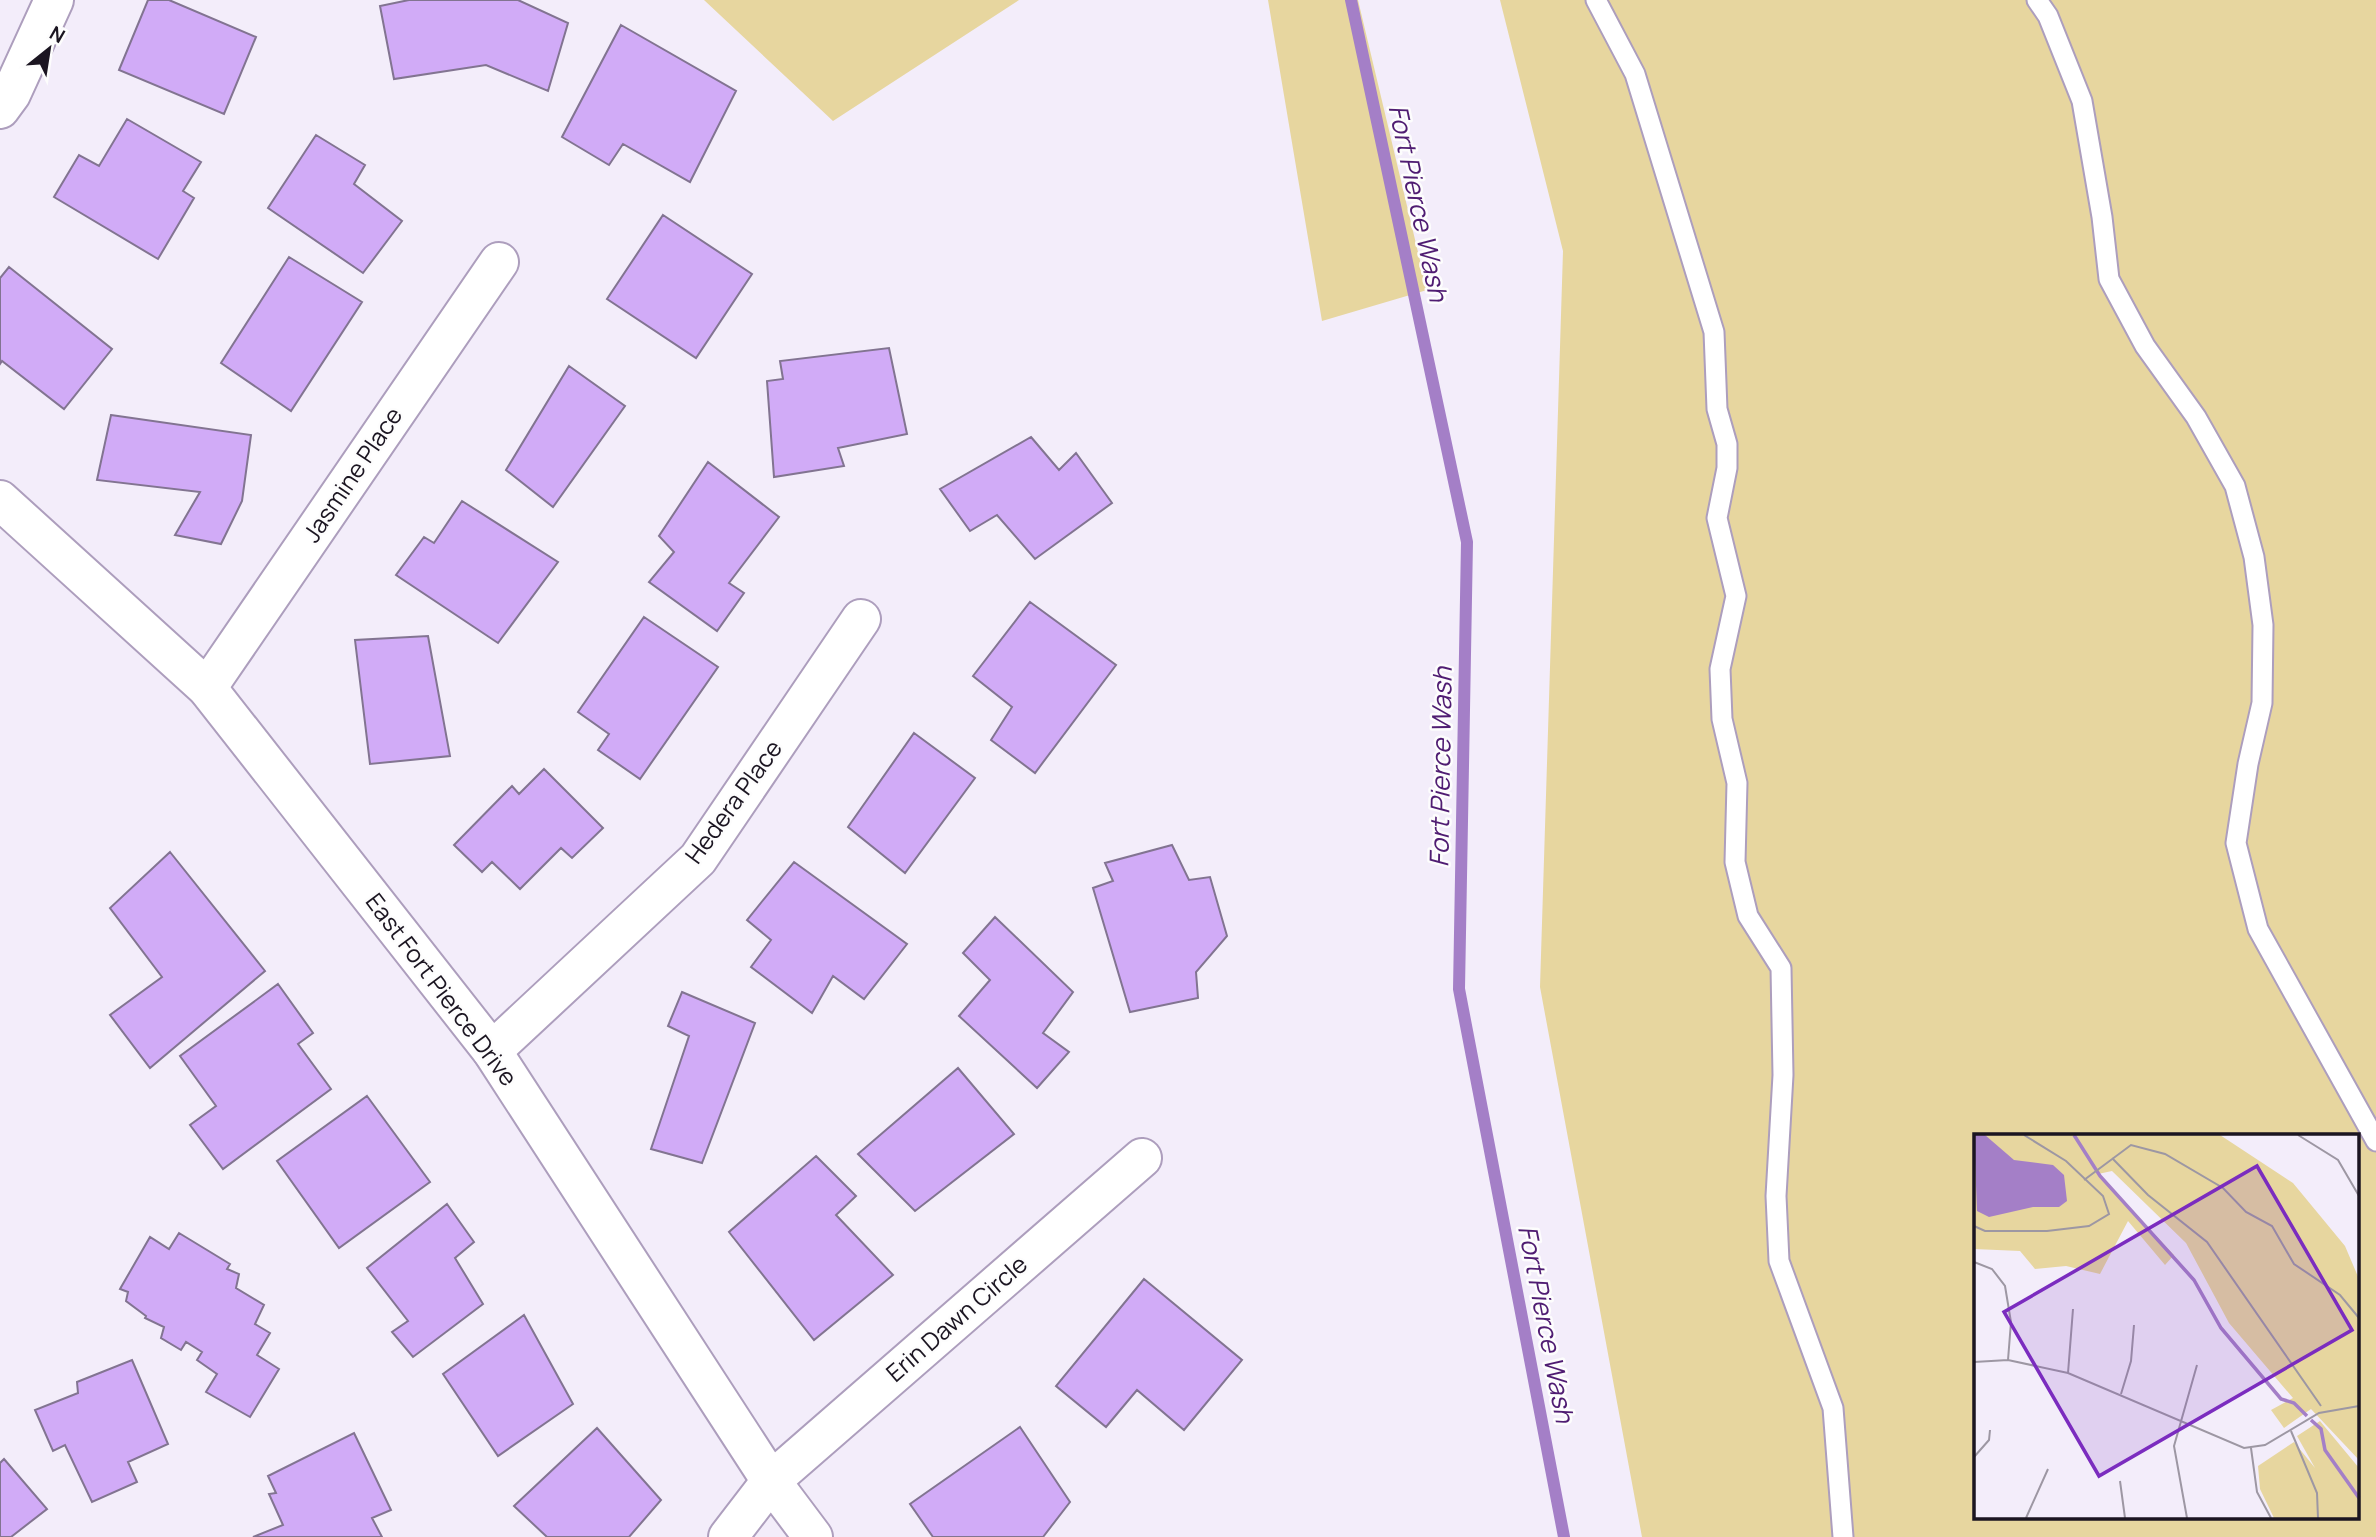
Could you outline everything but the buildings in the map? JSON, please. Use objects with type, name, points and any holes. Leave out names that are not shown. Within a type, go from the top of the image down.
[{"type":"street","points":[[0,110],[54,0]]},
{"type":"street","name":"Jasmine Place","points":[[207,688],[499,262]]},
{"type":"street","name":"East Fort Pierce Drive","points":[[0,500],[207,688],[492,1051],[771,1480],[813,1537]]},
{"type":"street","name":"Hedera Place","points":[[492,1051],[698,859],[861,619]]},
{"type":"street","name":"Erin Dawn Circle","points":[[728,1537],[771,1480],[1142,1158]]},
{"type":"lane","points":[[1596,0],[1635,74],[1714,332],[1717,409],[1727,444],[1727,468],[1717,518],[1736,596],[1720,669],[1722,719],[1737,783],[1735,862],[1748,916],[1781,968],[1783,1075],[1776,1196],[1779,1261],[1833,1408],[1843,1537]]},
{"type":"lane","points":[[2037,0],[2048,16],[2082,101],[2109,279],[2145,346],[2196,417],[2235,486],[2254,557],[2263,625],[2262,703],[2248,764],[2236,844],[2258,929],[2376,1141]]},
{"type":"shaded area","points":[[704,0],[1019,0],[833,121]]},
{"type":"shaded area","points":[[1268,0],[1358,0],[1427,290],[1322,321]]},
{"type":"shaded area","points":[[1500,0],[2376,0],[2376,1537],[1642,1537],[1540,987],[1563,251]]},
{"type":"waterway","name":"Fort Pierce Wash","points":[[1351,0],[1467,542],[1459,989],[1564,1537]]}]
